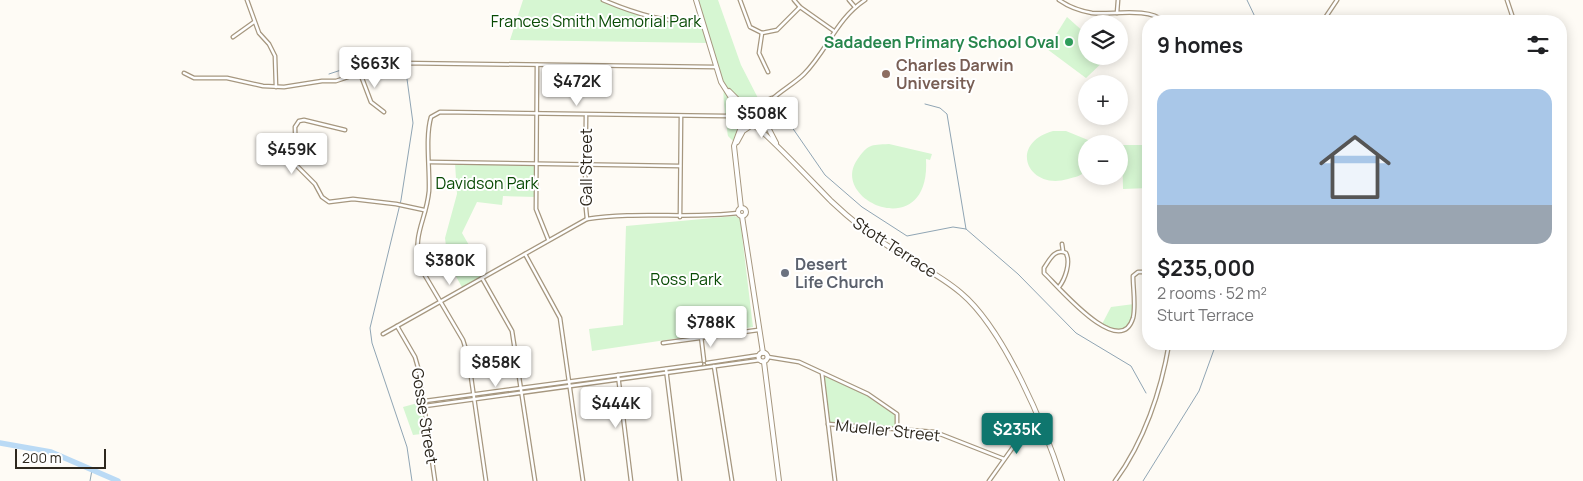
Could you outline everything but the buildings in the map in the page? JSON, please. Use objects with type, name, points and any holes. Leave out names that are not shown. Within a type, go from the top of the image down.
[{"type":"main road","points":[[696,0],[719,77],[744,118],[753,125]]},
{"type":"main road","points":[[719,77],[736,99],[743,105],[759,109],[762,115],[760,122],[741,133],[735,154]]},
{"type":"main road","points":[[752,107],[745,111],[735,139],[741,208],[738,213],[742,216],[779,481]]},
{"type":"main road","name":"Stott Terrace","points":[[762,115],[767,128],[783,153]]},
{"type":"main road","name":"Stott Terrace","points":[[753,125],[760,127],[783,153],[862,228],[950,284],[972,302],[1003,346],[1041,424],[1062,481]]},
{"type":"main road","points":[[741,208],[746,212],[742,216]]},
{"type":"main road","points":[[761,354],[768,357]]},
{"type":"main road","points":[[762,361],[768,357]]},
{"type":"street","points":[[247,0],[259,34],[269,44],[275,56],[276,86]]},
{"type":"street","points":[[603,0],[652,18],[679,22],[702,22]]},
{"type":"street","points":[[740,0],[750,27],[762,33],[777,30],[800,7]]},
{"type":"street","points":[[794,0],[800,7],[834,30]]},
{"type":"street","points":[[849,0],[854,7]]},
{"type":"street","points":[[762,115],[766,106],[812,65],[834,30],[854,7],[865,0]]},
{"type":"street","points":[[1059,0],[1072,7],[1091,13],[1152,15]]},
{"type":"street","points":[[1117,13],[1118,0]]},
{"type":"street","points":[[1327,15],[1337,0]]},
{"type":"street","points":[[1507,0],[1512,15]]},
{"type":"street","points":[[233,37],[254,22]]},
{"type":"street","points":[[762,33],[759,58],[768,72]]},
{"type":"street","points":[[184,74],[194,78],[227,78],[276,86],[322,81],[336,82],[360,73],[401,63],[716,67]]},
{"type":"street","points":[[537,65],[536,209],[548,240]]},
{"type":"street","points":[[360,73],[371,102],[384,112]]},
{"type":"street","points":[[752,107],[780,93]]},
{"type":"street","points":[[486,481],[468,356],[463,340],[420,267],[418,256],[417,236],[429,193],[430,120],[433,115],[440,112],[586,116],[726,116],[730,114]]},
{"type":"street","name":"Gall Street","points":[[586,116],[585,199],[588,219]]},
{"type":"street","points":[[680,217],[681,116]]},
{"type":"street","points":[[345,130],[299,121],[296,127],[294,149],[297,168],[315,184],[322,197],[329,202],[353,199],[405,205],[424,210]]},
{"type":"street","points":[[430,162],[680,166]]},
{"type":"street","points":[[383,334],[588,219],[608,216],[680,217],[738,213]]},
{"type":"street","points":[[1059,287],[1064,280],[1068,257],[1063,251],[1062,244]]},
{"type":"street","points":[[1063,251],[1056,252],[1044,268],[1044,273],[1092,321],[1110,330],[1117,331],[1127,327],[1132,320],[1133,276],[1138,272],[1142,272]]},
{"type":"street","points":[[525,254],[557,310],[562,329],[583,481]]},
{"type":"street","points":[[482,278],[512,331],[535,481]]},
{"type":"street","name":"Gosse Street","points":[[397,326],[415,357],[425,401],[435,481]]},
{"type":"street","points":[[663,343],[701,336],[758,330]]},
{"type":"street","points":[[701,336],[704,364]]},
{"type":"street","points":[[1114,481],[1127,461],[1147,421],[1158,390],[1168,350]]},
{"type":"street","points":[[425,406],[666,373],[761,354]]},
{"type":"street","points":[[768,357],[799,362],[868,394],[897,414],[897,429]]},
{"type":"street","points":[[425,401],[666,368],[762,361]]},
{"type":"street","points":[[714,366],[732,481]]},
{"type":"street","points":[[666,368],[680,481]]},
{"type":"street","points":[[822,373],[836,481]]},
{"type":"street","points":[[618,375],[632,481]]},
{"type":"street","name":"Mueller Street","points":[[828,424],[935,432],[1004,459]]},
{"type":"street","points":[[989,481],[1021,436],[1041,424]]},
{"type":"green space","name":"Frances Smith Memorial Park","points":[[523,0],[603,0],[652,18],[702,22],[696,0],[718,0],[741,65],[761,104],[749,107],[726,87],[718,72],[708,43],[510,40]]},
{"type":"green space","name":"Sadadeen Primary School Oval","points":[[1067,17],[1078,27],[1078,65],[1100,65],[1089,75],[1082,75],[1047,49]]},
{"type":"green space","points":[[724,90],[744,117],[734,142],[728,136]]},
{"type":"green space","points":[[1053,131],[1066,131],[1078,136],[1078,176],[1054,181],[1042,178],[1034,173],[1028,164],[1027,155],[1030,146],[1039,137]]},
{"type":"green space","points":[[889,144],[932,154],[930,160],[926,159],[923,185],[913,201],[899,208],[883,207],[868,200],[857,189],[852,175],[857,160],[867,148],[873,145]]},
{"type":"green space","points":[[1128,145],[1142,145],[1142,188],[1123,189],[1123,185],[1128,185]]},
{"type":"green space","name":"Davidson Park","points":[[455,163],[536,164],[536,197],[503,196],[502,205],[477,202],[462,233],[486,275],[463,289],[448,262],[445,238],[457,194]]},
{"type":"green space","name":"Ross Park","points":[[735,216],[740,219],[753,327],[592,351],[589,329],[623,325],[626,226]]},
{"type":"green space","points":[[1134,304],[1132,320],[1124,329],[1110,330],[1101,326],[1111,307]]},
{"type":"green space","points":[[822,373],[868,394],[897,414],[897,429],[828,424]]},
{"type":"green space","points":[[425,401],[429,433],[413,435],[403,407]]},
{"type":"waterway","points":[[1247,0],[1254,15]]},
{"type":"waterway","points":[[329,74],[396,52],[404,57],[413,123],[401,200],[370,328],[372,343],[407,447],[412,481]]},
{"type":"waterway","points":[[925,104],[940,108],[947,114],[966,229]]},
{"type":"waterway","points":[[778,107],[825,175],[862,207],[907,236],[953,227],[966,229],[1018,274],[1076,333],[1131,366],[1146,393]]},
{"type":"waterway","points":[[1143,481],[1199,391],[1214,350]]},
{"type":"waterway","points":[[0,443],[51,452],[118,481]]},
{"type":"waterway","points":[[90,481],[92,470]]},
{"type":"place","name":"Sadadeen Primary School Oval","points":[[1069,42]]},
{"type":"place","name":"Charles Darwin University","points":[[886,74]]},
{"type":"place","name":"Desert Life Church","points":[[785,273]]}]
